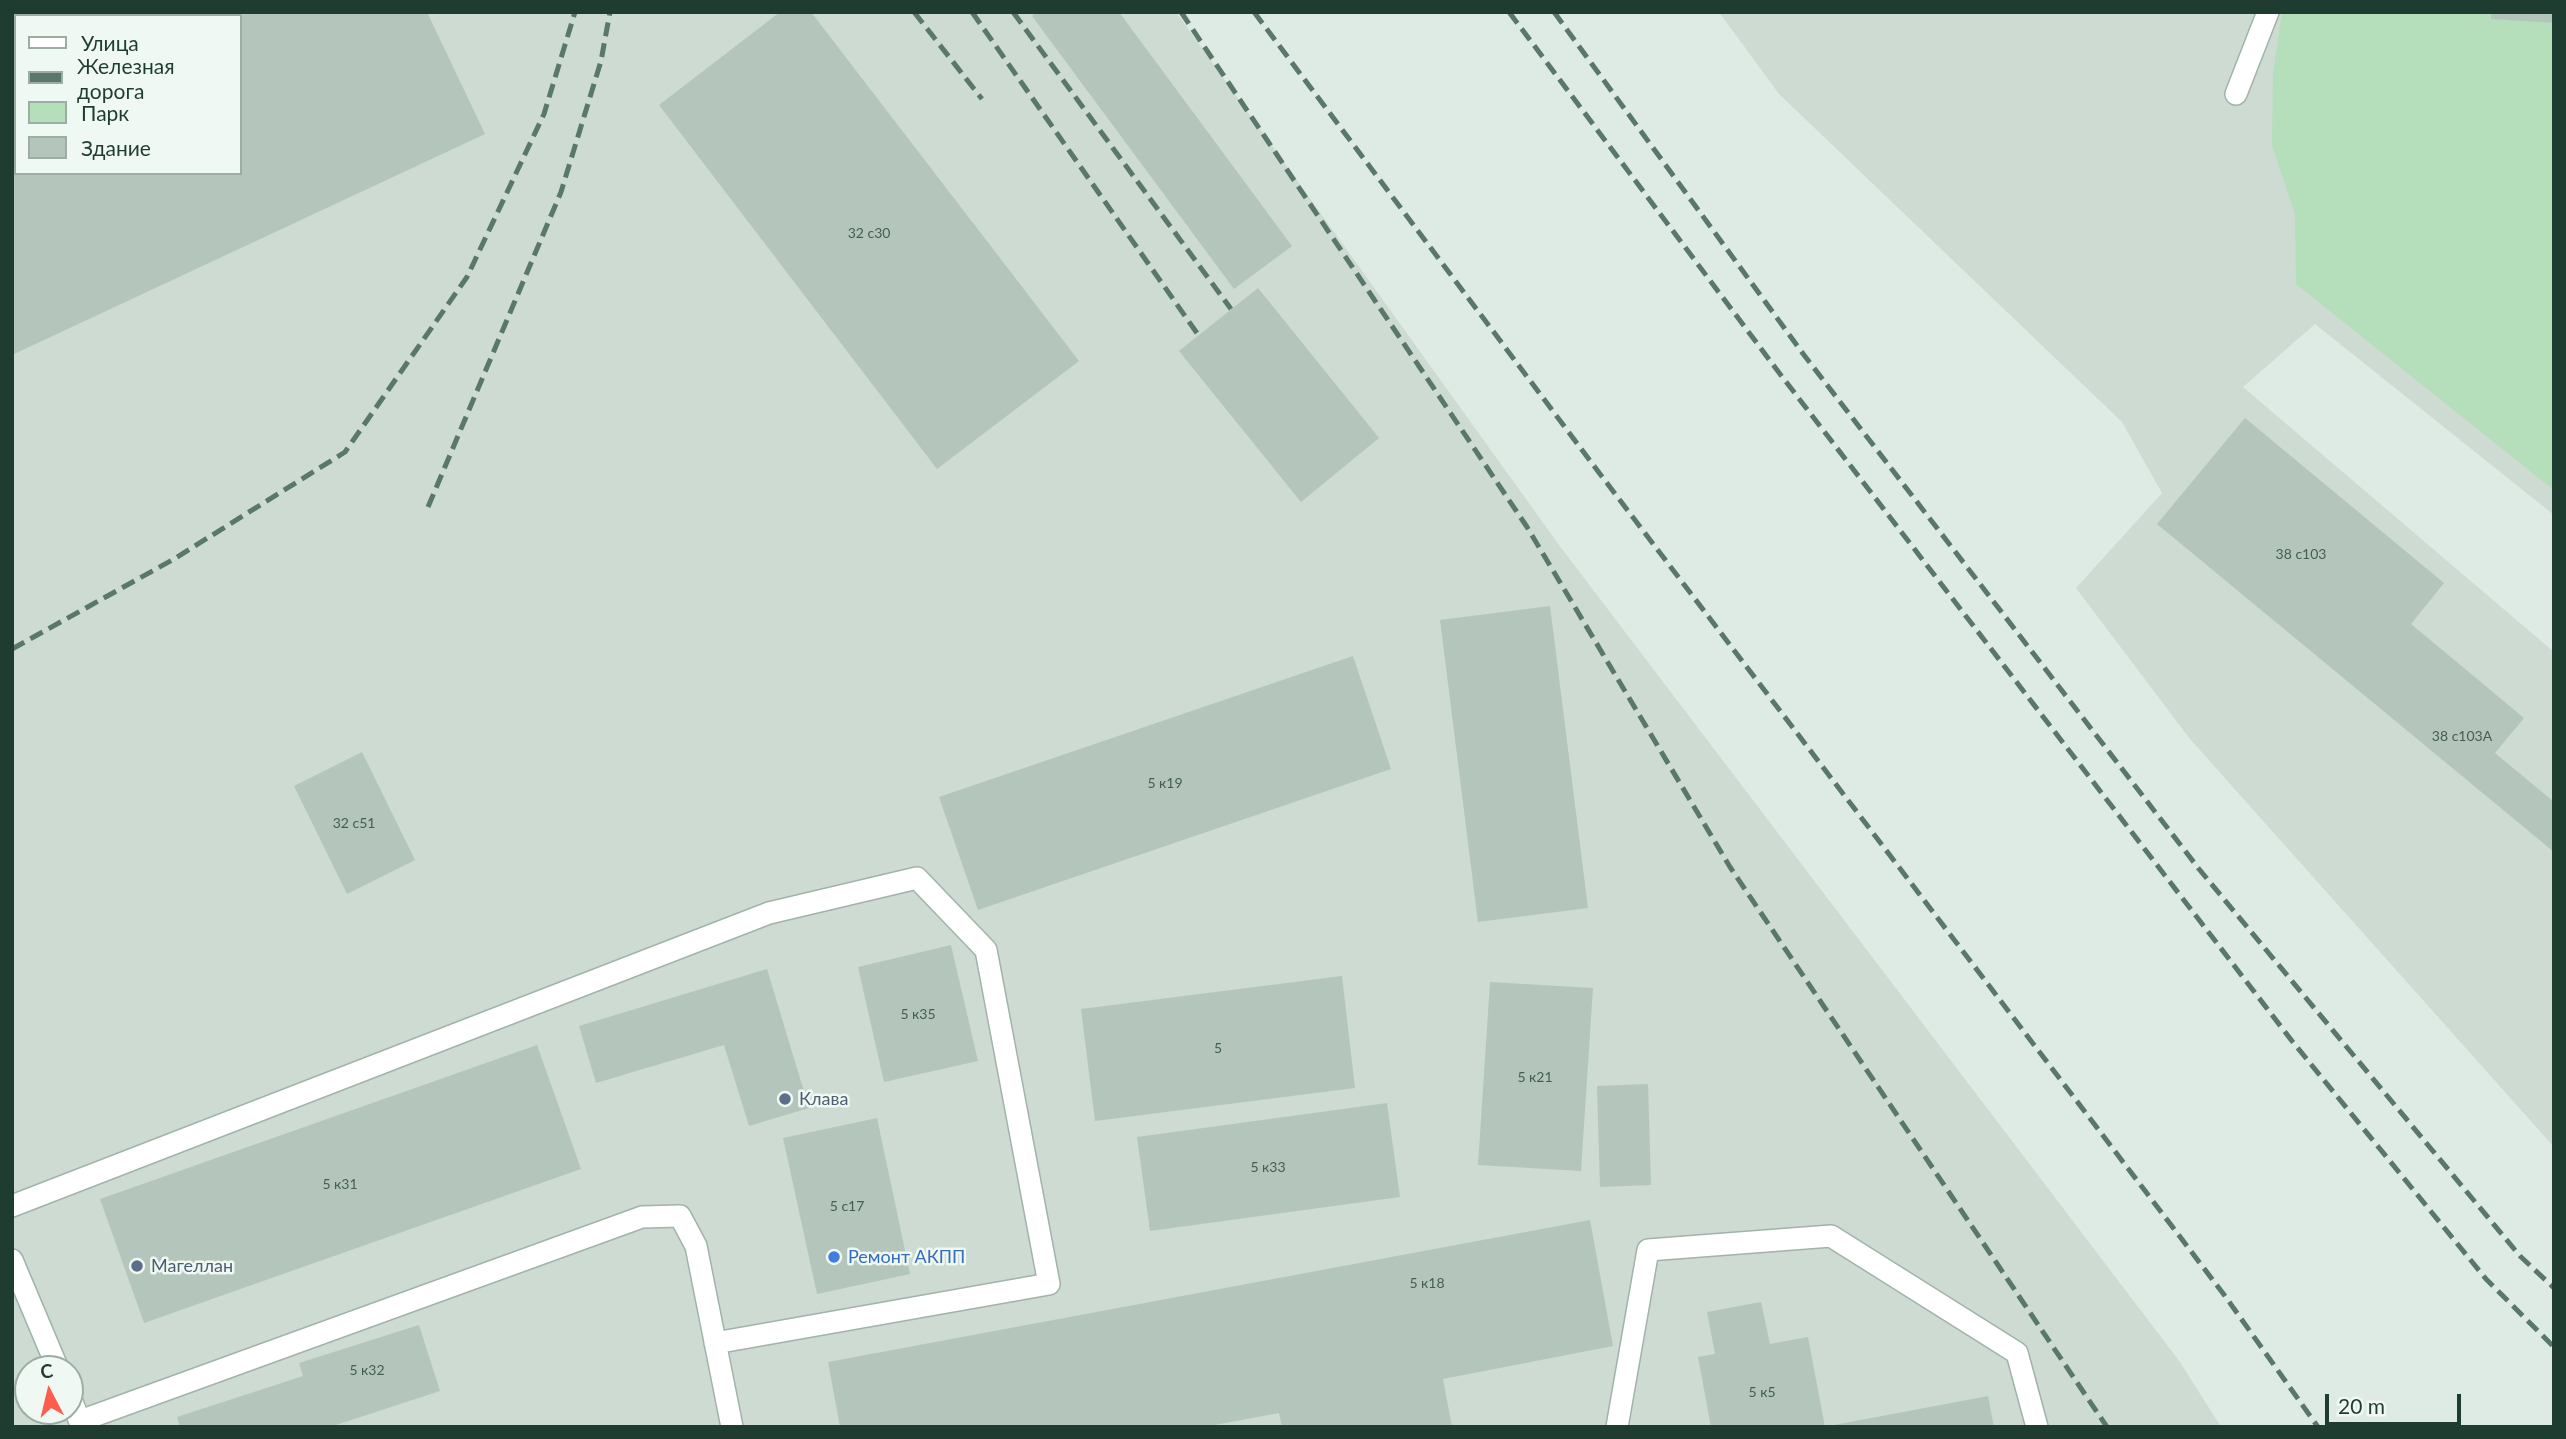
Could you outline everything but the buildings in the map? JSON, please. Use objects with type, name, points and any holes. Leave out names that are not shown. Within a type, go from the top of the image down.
[{"type":"lane","points":[[2236,94],[2268,12]]},
{"type":"lane","points":[[12,1206],[769,913],[918,878],[986,950],[1049,1284],[715,1343]]},
{"type":"lane","points":[[84,1423],[642,1217],[680,1216],[696,1246],[732,1427]]},
{"type":"lane","points":[[1617,1427],[1648,1250],[1831,1236],[2017,1353],[2037,1427]]},
{"type":"lane","points":[[12,1260],[52,1355]]},
{"type":"shaded area","points":[[12,12],[1176,12],[1559,545],[2180,1362],[2221,1427],[12,1427]]},
{"type":"shaded area","points":[[1719,12],[2554,12],[2554,515],[2315,324],[2243,387],[2554,652],[2554,1147],[2190,739],[2076,588],[2162,493],[2122,422],[1779,94]]},
{"type":"green space","points":[[2282,12],[2475,12],[2554,19],[2554,490],[2296,284],[2295,214],[2272,145],[2273,73]]},
{"type":"railway","points":[[12,649],[174,559],[345,452],[467,277],[544,114],[575,12]]},
{"type":"railway","points":[[428,507],[561,192],[601,61],[610,12]]},
{"type":"railway","points":[[914,12],[982,99]]},
{"type":"railway","points":[[972,12],[1199,336]]},
{"type":"railway","points":[[1013,12],[1231,309]]},
{"type":"railway","points":[[1181,12],[1527,527],[1730,867],[2107,1427]]},
{"type":"railway","points":[[1254,12],[1600,474],[2225,1296],[2318,1427]]},
{"type":"railway","points":[[1509,12],[1777,370],[2292,1041],[2486,1279],[2554,1347]]},
{"type":"railway","points":[[1554,12],[1804,355],[2199,869],[2520,1256],[2554,1288]]},
{"type":"place","name":"Клава","points":[[785,1099]]},
{"type":"place","name":"Ремонт АКПП","points":[[834,1257]]},
{"type":"place","name":"Магеллан","points":[[137,1266]]}]
